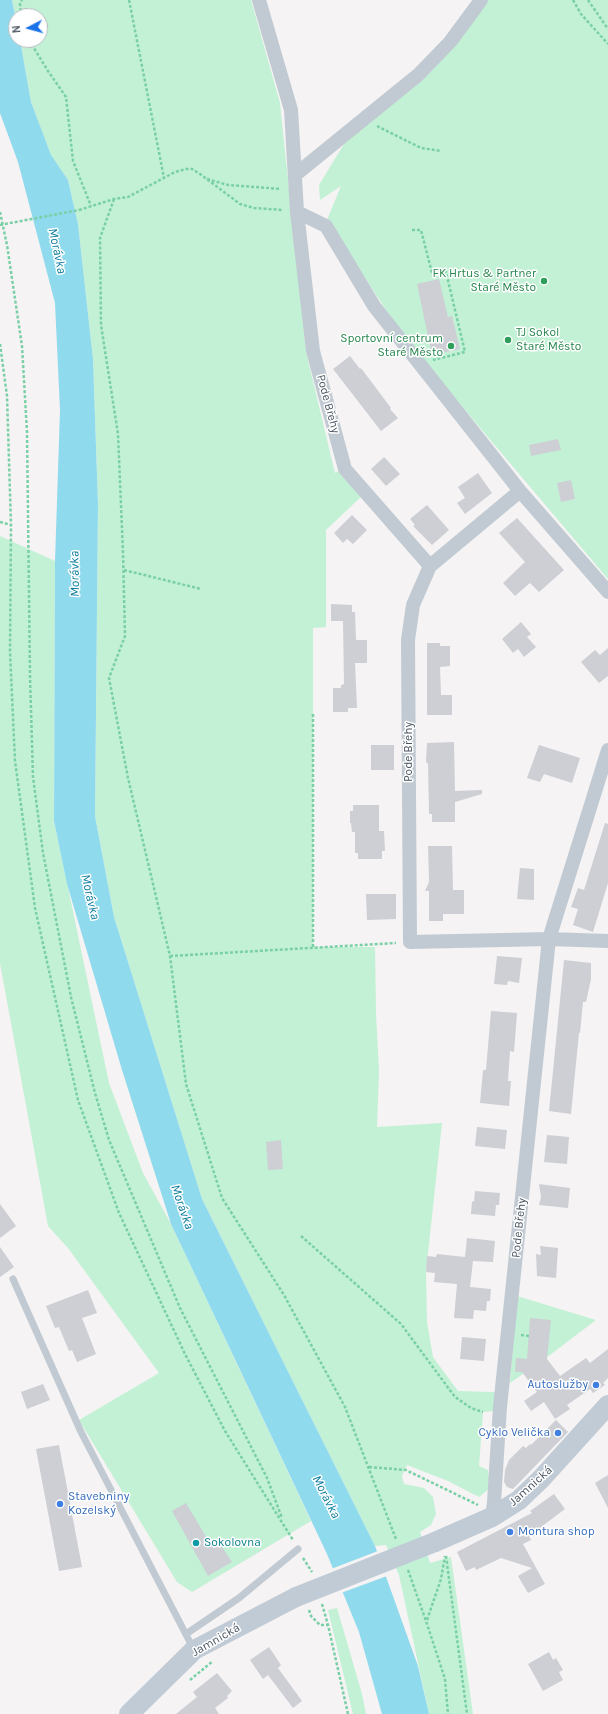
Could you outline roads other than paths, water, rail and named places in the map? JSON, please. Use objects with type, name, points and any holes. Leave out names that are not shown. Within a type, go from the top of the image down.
[{"type":"main road","name":"Jamnická","points":[[129,1714],[190,1642],[302,1602],[492,1518],[519,1500],[541,1479],[608,1405]]},
{"type":"street","name":"Pode Břehy","points":[[259,0],[291,110],[298,212],[313,351],[345,469],[430,566]]},
{"type":"street","points":[[295,174],[418,75],[450,42],[481,0]]},
{"type":"street","points":[[298,212],[326,226],[374,306],[520,491],[608,592]]},
{"type":"street","name":"Pode Břehy","points":[[520,491],[430,566],[412,605],[408,640],[410,942],[549,940]]},
{"type":"street","name":"Pode Břehy","points":[[492,1518],[500,1407],[549,940],[608,750]]},
{"type":"street","points":[[549,940],[608,941]]},
{"type":"lane","points":[[13,1278],[81,1432],[190,1642],[239,1598],[298,1549]]},
{"type":"water","name":"Morávka","points":[[0,0],[12,0],[14,8],[8,8],[8,48],[21,48],[31,102],[51,155],[68,180],[78,224],[93,359],[98,504],[95,816],[114,917],[202,1199],[375,1546],[418,1666],[429,1714],[382,1714],[359,1632],[327,1554],[171,1224],[122,1070],[67,884],[54,821],[55,561],[60,410],[55,303],[18,162],[0,113]]},
{"type":"place","name":"FK Hrtus & Partner Staré Město","points":[[544,281]]},
{"type":"place","name":"TJ Sokol Staré Město","points":[[508,340]]},
{"type":"place","name":"Sportovní centrum Staré Město","points":[[451,346]]},
{"type":"place","name":"Autoslužby","points":[[596,1385]]},
{"type":"place","name":"Cyklo Velička","points":[[558,1433]]},
{"type":"place","name":"Stavebniny Kozelský","points":[[60,1504]]},
{"type":"place","name":"Montura shop","points":[[510,1532]]},
{"type":"place","name":"Sokolovna","points":[[196,1543]]}]
